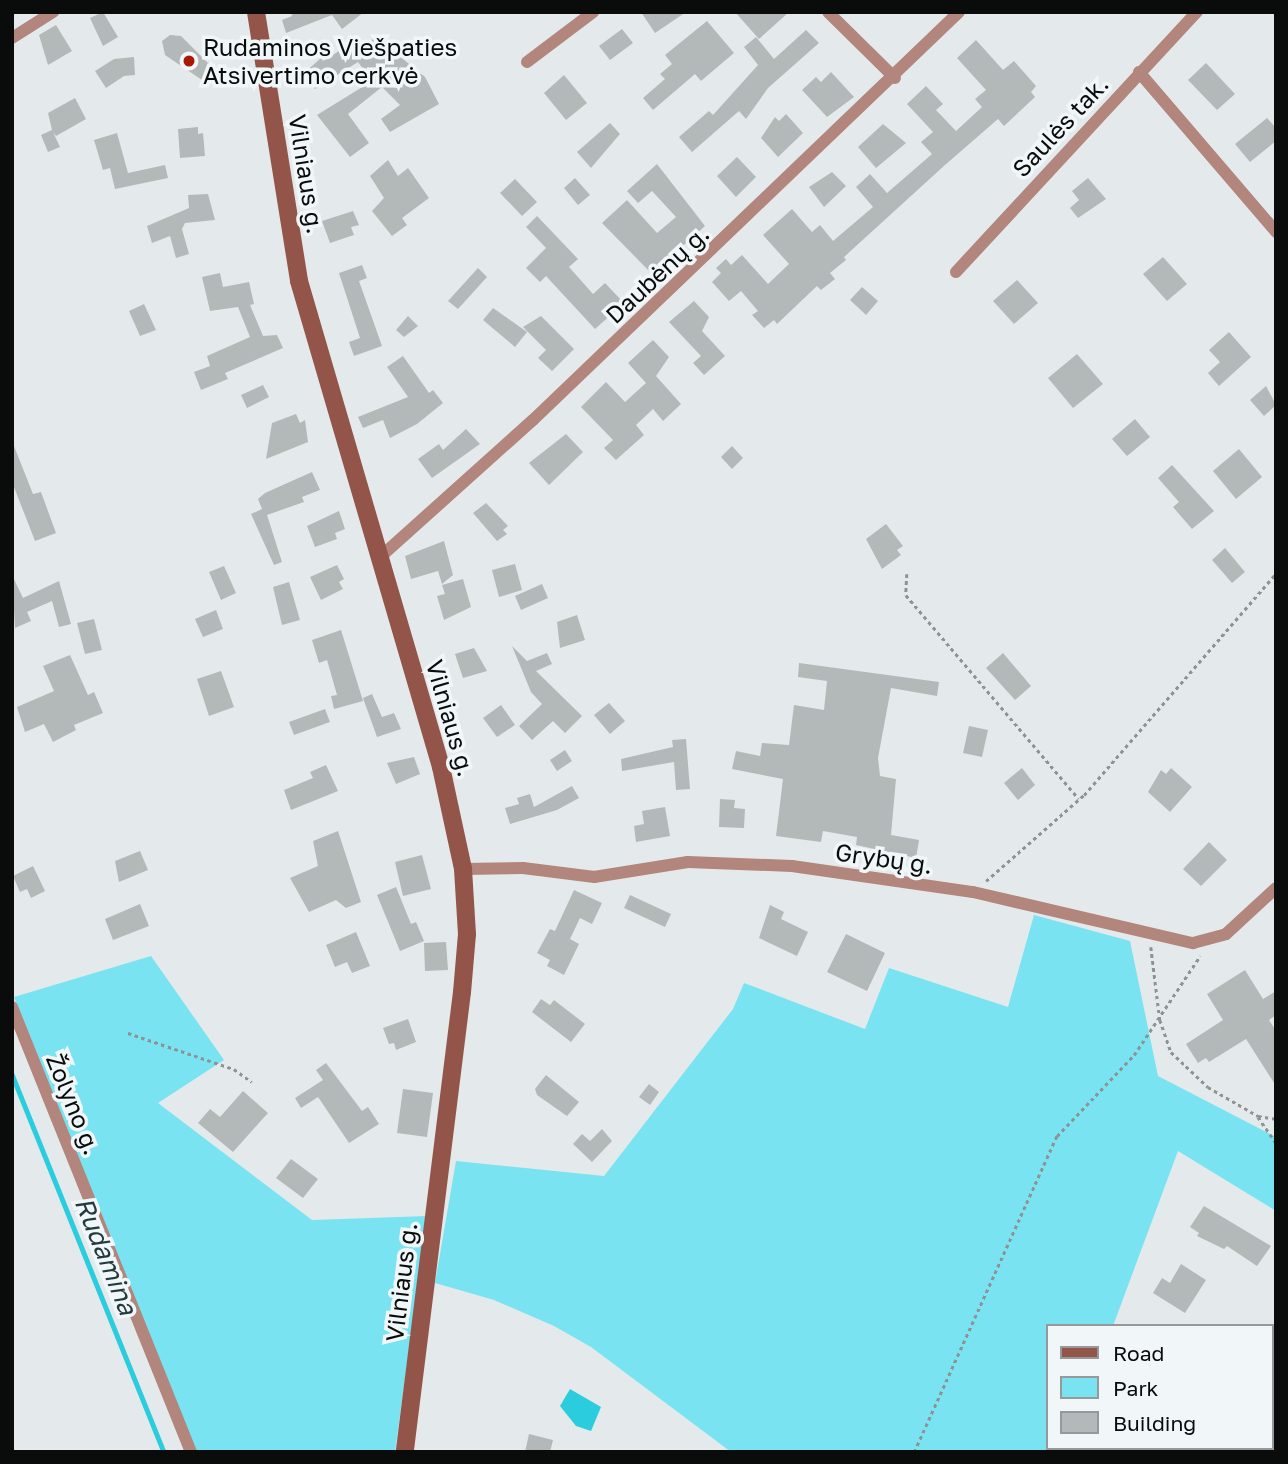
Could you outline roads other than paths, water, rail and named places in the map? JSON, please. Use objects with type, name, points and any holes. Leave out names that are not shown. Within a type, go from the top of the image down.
[{"type":"main road","name":"Vilniaus g.","points":[[256,12],[299,281],[378,559],[441,766],[463,869],[467,934],[462,992],[405,1452]]},
{"type":"street","points":[[12,38],[53,12]]},
{"type":"street","points":[[527,62],[593,12]]},
{"type":"street","points":[[828,12],[895,78]]},
{"type":"street","name":"Daubėnų g.","points":[[378,559],[534,420],[895,78],[959,12]]},
{"type":"street","name":"Saulės tak.","points":[[956,272],[1197,12]]},
{"type":"street","points":[[1139,72],[1276,232]]},
{"type":"street","name":"Grybų g.","points":[[463,869],[523,868],[594,877],[688,862],[792,866],[973,892],[1176,943],[1209,942],[1226,934],[1276,888]]},
{"type":"street","name":"Žolyno g.","points":[[12,1007],[191,1452]]},
{"type":"waterway","name":"Rudamina","points":[[12,1074],[164,1452]]},
{"type":"place","name":"Rudaminos Viešpaties Atsivertimo cerkvė","points":[[189,61]]}]
